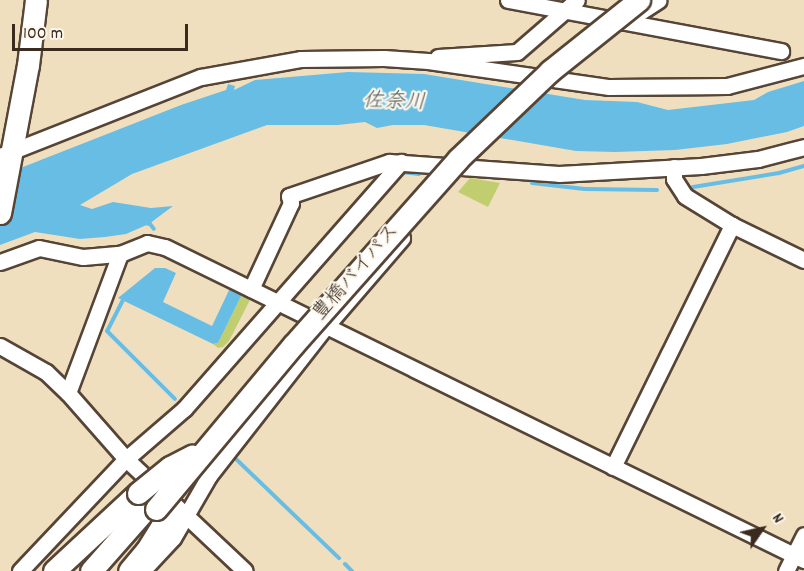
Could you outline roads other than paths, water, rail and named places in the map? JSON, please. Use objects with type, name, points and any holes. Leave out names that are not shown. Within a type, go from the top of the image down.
[{"type":"highway","points":[[0,213],[36,0]]},
{"type":"highway","name":"豊橋バイパス","points":[[91,571],[160,507],[192,456],[394,219],[452,155],[545,66],[626,0]]},
{"type":"highway","name":"豊橋バイパス","points":[[101,571],[160,507],[294,344],[399,225],[496,121],[550,72],[639,0]]},
{"type":"highway","points":[[54,571],[160,507]]},
{"type":"highway","points":[[129,571],[146,551],[160,507]]},
{"type":"street","points":[[508,0],[781,51]]},
{"type":"street","points":[[429,61],[442,55],[517,52],[577,0]]},
{"type":"street","points":[[625,22],[659,0]]},
{"type":"street","points":[[8,156],[177,85],[232,70],[301,59],[384,58],[429,61],[609,87],[727,86],[804,66]]},
{"type":"street","points":[[251,289],[291,203],[289,196],[389,162],[559,174],[758,159],[804,147]]},
{"type":"street","points":[[20,571],[126,459],[184,409],[401,162]]},
{"type":"street","points":[[160,507],[209,476],[327,325],[463,167]]},
{"type":"street","points":[[674,167],[674,179],[685,196],[732,225],[804,260]]},
{"type":"street","points":[[613,467],[732,225]]},
{"type":"street","points":[[0,262],[39,248],[84,257],[120,255],[147,243],[165,247],[799,557]]},
{"type":"street","points":[[68,393],[120,255]]},
{"type":"street","points":[[0,346],[46,372],[68,393],[126,459],[160,507],[172,538],[142,571]]},
{"type":"street","points":[[160,507],[245,571]]},
{"type":"street","points":[[786,571],[799,557],[804,535]]},
{"type":"water","name":"佐奈川","points":[[348,72],[424,74],[585,100],[637,102],[668,110],[754,100],[768,92],[804,81],[804,126],[787,132],[727,144],[675,150],[615,152],[576,151],[424,125],[393,125],[377,128],[365,122],[338,125],[267,125],[132,174],[80,205],[92,209],[113,202],[151,208],[173,206],[149,224],[126,234],[80,239],[35,232],[0,245],[0,176],[181,105],[226,90],[228,84],[235,86],[234,90],[255,80]]},
{"type":"water","points":[[155,268],[165,268],[176,273],[163,302],[212,326],[231,286],[243,292],[218,343],[213,344],[118,298]]},
{"type":"waterway","points":[[693,187],[779,173],[804,166]]},
{"type":"waterway","points":[[402,172],[419,174]]},
{"type":"waterway","points":[[532,183],[585,189],[657,190]]},
{"type":"waterway","points":[[145,223],[150,224],[154,229]]},
{"type":"waterway","points":[[124,298],[107,331],[175,399]]},
{"type":"waterway","points":[[236,459],[339,558]]},
{"type":"waterway","points":[[345,564],[352,571]]}]
